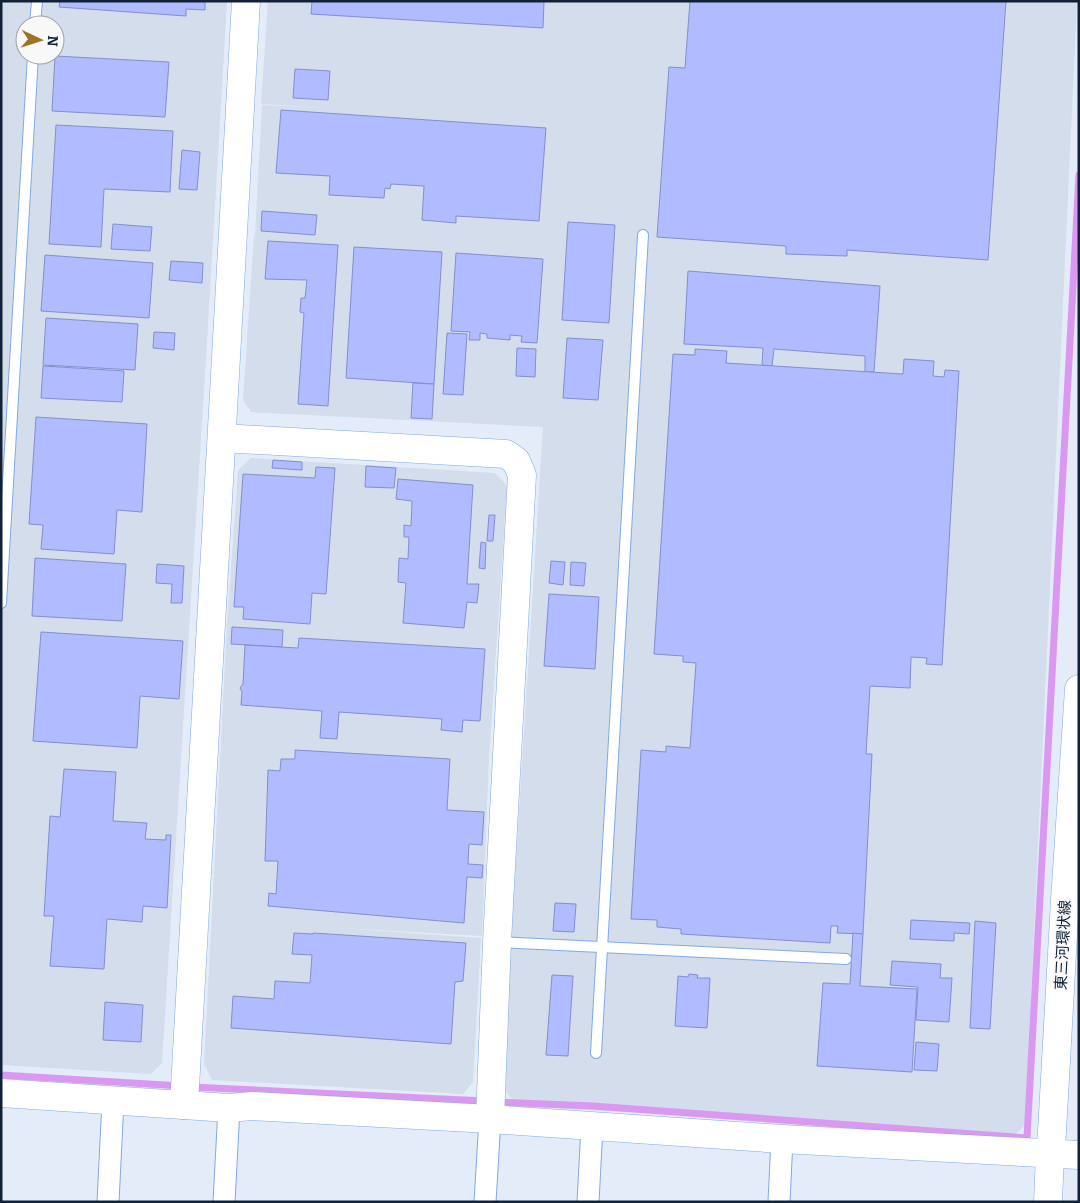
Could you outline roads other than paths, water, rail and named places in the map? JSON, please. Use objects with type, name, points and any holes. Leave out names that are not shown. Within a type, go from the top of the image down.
[{"type":"street","points":[[184,1105],[246,1]]},
{"type":"street","points":[[222,438],[506,454],[516,461],[522,475],[485,1202]]},
{"type":"street","name":"東三河環状線","points":[[1048,1202],[1050,1154],[1072,900],[1079,689]]},
{"type":"street","points":[[1,1093],[229,1108],[252,1106],[490,1119],[782,1139],[1079,1155]]},
{"type":"street","points":[[108,1202],[113,1101]]},
{"type":"street","points":[[224,1202],[229,1108]]},
{"type":"street","points":[[588,1202],[592,1126]]},
{"type":"street","points":[[779,1202],[782,1139]]},
{"type":"lane","points":[[36,15],[37,1]]},
{"type":"lane","points":[[1,603],[33,65]]},
{"type":"lane","points":[[596,1053],[643,235]]},
{"type":"lane","points":[[497,942],[846,959]]},
{"type":"waterway","points":[[496,1102],[593,1106],[1027,1138],[1079,175]]},
{"type":"waterway","points":[[1,1075],[181,1086]]},
{"type":"waterway","points":[[191,1087],[485,1101]]}]
